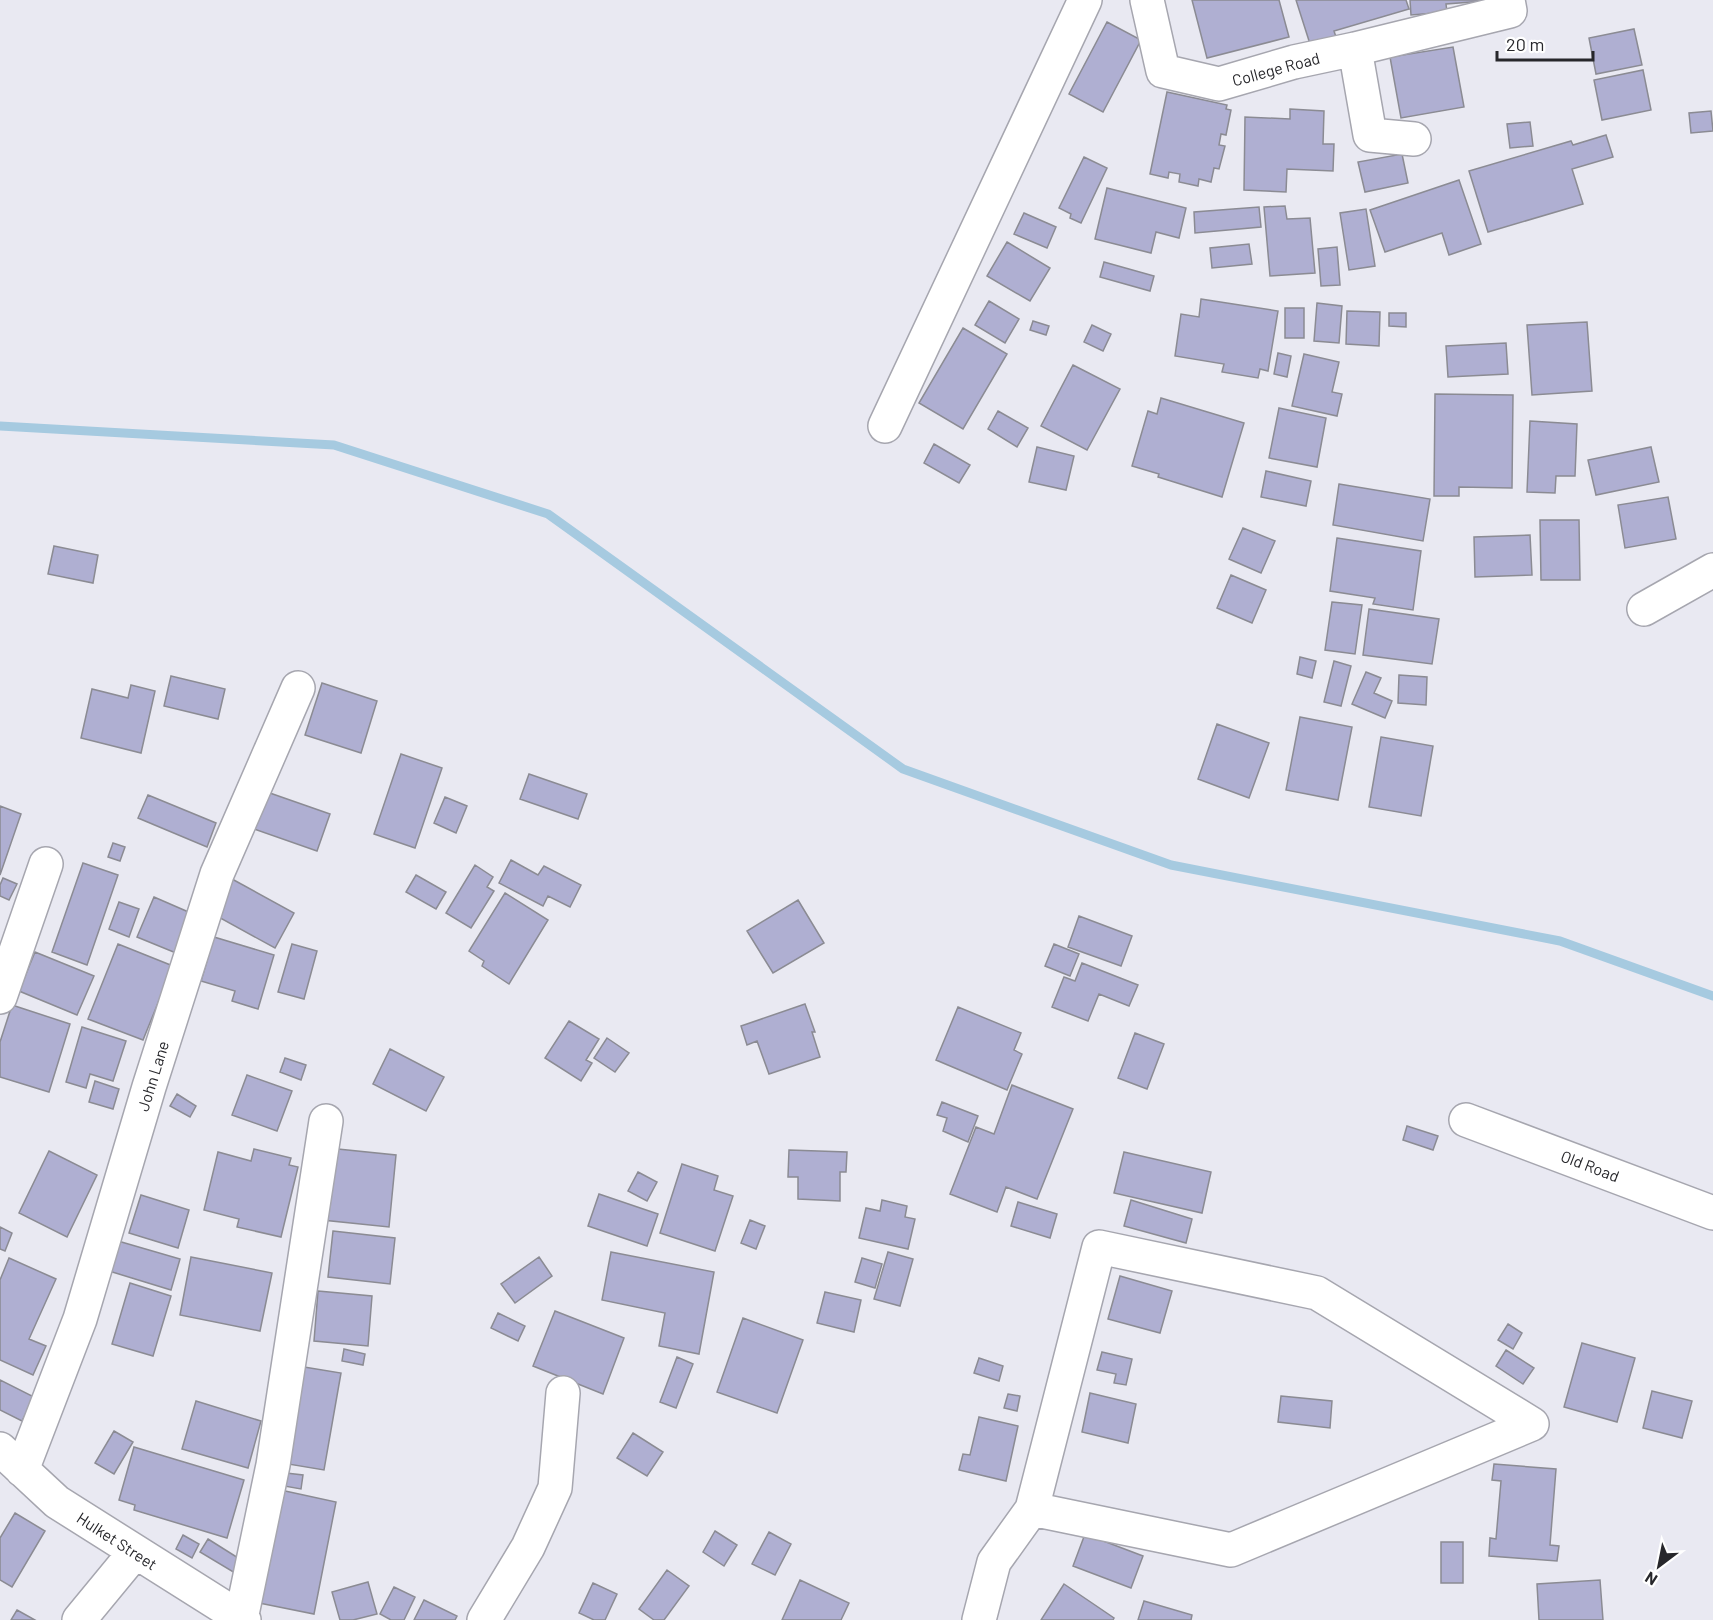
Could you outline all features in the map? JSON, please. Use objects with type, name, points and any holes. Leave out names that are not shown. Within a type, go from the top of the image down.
[{"type":"street","points":[[885,426],[1085,0]]},
{"type":"street","name":"College Road","points":[[1147,0],[1163,71],[1219,84],[1294,62],[1355,50]]},
{"type":"street","points":[[1414,140],[1370,135],[1355,50],[1510,11],[1508,0]]},
{"type":"street","points":[[1644,609],[1713,570]]},
{"type":"street","name":"John Lane","points":[[11,1459],[80,1319],[149,1087],[217,874],[298,688]]},
{"type":"street","points":[[0,997],[46,864]]},
{"type":"street","name":"Old Road","points":[[1466,1120],[1713,1213]]},
{"type":"street","points":[[243,1619],[273,1465],[326,1121]]},
{"type":"street","points":[[979,1620],[994,1562],[1032,1509],[1099,1247],[1317,1293],[1532,1424],[1231,1550],[1032,1509]]},
{"type":"street","points":[[484,1620],[528,1547],[555,1488],[563,1393]]},
{"type":"street","name":"Hulket Street","points":[[11,1459],[57,1502],[243,1619]]},
{"type":"street","points":[[78,1620],[135,1552]]},
{"type":"building","points":[[1192,0],[1279,0],[1289,37],[1207,58]]},
{"type":"building","points":[[1296,0],[1406,0],[1409,9],[1334,31],[1337,40],[1311,47]]},
{"type":"building","points":[[1410,0],[1485,1],[1446,4],[1447,12],[1411,15]]},
{"type":"building","points":[[1107,22],[1141,40],[1103,112],[1069,94]]},
{"type":"building","points":[[1634,29],[1642,65],[1596,74],[1589,38]]},
{"type":"building","points":[[1453,47],[1464,107],[1401,118],[1390,57]]},
{"type":"building","points":[[1643,70],[1651,110],[1602,120],[1594,80]]},
{"type":"building","points":[[1167,92],[1227,105],[1226,109],[1231,110],[1226,135],[1221,134],[1219,145],[1225,146],[1219,169],[1214,168],[1211,182],[1199,179],[1198,186],[1179,182],[1180,174],[1169,172],[1168,178],[1150,174]]},
{"type":"building","points":[[1290,109],[1324,111],[1323,144],[1334,144],[1333,171],[1287,169],[1286,192],[1244,190],[1245,117],[1290,119]]},
{"type":"building","points":[[1711,111],[1713,131],[1691,133],[1689,113]]},
{"type":"building","points":[[1530,122],[1533,146],[1510,148],[1507,124]]},
{"type":"building","points":[[1606,135],[1613,157],[1572,169],[1583,204],[1488,232],[1469,171],[1571,141],[1573,145]]},
{"type":"building","points":[[1402,154],[1408,183],[1365,192],[1358,162]]},
{"type":"building","points":[[1084,157],[1107,168],[1081,223],[1070,218],[1071,214],[1059,208]]},
{"type":"building","points":[[1459,180],[1481,244],[1449,255],[1442,233],[1385,252],[1370,210]]},
{"type":"building","points":[[1107,188],[1186,208],[1179,238],[1156,232],[1151,253],[1095,239]]},
{"type":"building","points":[[1285,206],[1287,219],[1310,218],[1315,273],[1270,276],[1264,207]]},
{"type":"building","points":[[1259,207],[1261,227],[1195,233],[1194,212]]},
{"type":"building","points":[[1366,209],[1375,266],[1349,270],[1340,213]]},
{"type":"building","points":[[1024,213],[1056,227],[1047,248],[1014,234]]},
{"type":"building","points":[[1007,242],[1050,268],[1030,301],[987,276]]},
{"type":"building","points":[[1249,244],[1252,264],[1212,268],[1210,248]]},
{"type":"building","points":[[1337,247],[1340,285],[1321,286],[1318,249]]},
{"type":"building","points":[[1104,262],[1154,276],[1150,291],[1100,277]]},
{"type":"building","points":[[1201,299],[1278,311],[1268,371],[1260,369],[1258,378],[1222,372],[1224,364],[1175,356],[1181,314],[1199,317]]},
{"type":"building","points":[[989,301],[1019,319],[1005,343],[975,325]]},
{"type":"building","points":[[1317,303],[1342,306],[1339,343],[1314,341]]},
{"type":"building","points":[[1285,308],[1304,308],[1304,338],[1285,338]]},
{"type":"building","points":[[1347,311],[1380,312],[1379,346],[1346,344]]},
{"type":"building","points":[[1389,313],[1406,313],[1406,327],[1389,326]]},
{"type":"building","points":[[1033,321],[1049,326],[1046,335],[1030,330]]},
{"type":"building","points":[[1587,322],[1592,391],[1532,395],[1527,325]]},
{"type":"building","points":[[1092,325],[1111,334],[1103,351],[1084,342]]},
{"type":"building","points":[[963,328],[1007,354],[963,429],[919,403]]},
{"type":"building","points":[[1506,343],[1508,374],[1448,377],[1446,346]]},
{"type":"building","points":[[1278,353],[1291,356],[1287,377],[1274,374]]},
{"type":"building","points":[[1304,354],[1339,362],[1332,392],[1342,394],[1337,416],[1292,406]]},
{"type":"building","points":[[1073,365],[1120,389],[1087,450],[1041,426]]},
{"type":"building","points":[[1435,394],[1513,395],[1512,488],[1459,487],[1459,496],[1434,496]]},
{"type":"building","points":[[1161,398],[1244,423],[1222,497],[1158,477],[1159,474],[1132,466],[1148,411],[1157,414]]},
{"type":"building","points":[[1279,408],[1326,418],[1317,467],[1269,458]]},
{"type":"building","points":[[998,411],[1028,428],[1017,447],[988,429]]},
{"type":"building","points":[[1530,421],[1577,424],[1575,476],[1556,476],[1555,493],[1527,492]]},
{"type":"building","points":[[934,444],[970,465],[959,483],[924,463]]},
{"type":"building","points":[[1037,447],[1074,456],[1066,490],[1029,482]]},
{"type":"building","points":[[1651,447],[1659,482],[1596,495],[1588,460]]},
{"type":"building","points":[[1266,471],[1311,481],[1306,506],[1261,497]]},
{"type":"building","points":[[1339,484],[1430,499],[1423,541],[1333,525]]},
{"type":"building","points":[[1668,497],[1676,539],[1625,548],[1618,505]]},
{"type":"building","points":[[1540,520],[1579,520],[1580,580],[1541,580]]},
{"type":"building","points":[[1243,528],[1275,541],[1261,573],[1229,559]]},
{"type":"building","points":[[1530,535],[1532,575],[1475,577],[1474,537]]},
{"type":"building","points":[[1337,538],[1421,551],[1413,610],[1373,604],[1375,598],[1330,591]]},
{"type":"building","points":[[54,546],[98,555],[93,583],[48,574]]},
{"type":"building","points":[[1231,575],[1266,590],[1252,623],[1217,608]]},
{"type":"building","points":[[1332,602],[1362,605],[1355,654],[1325,650]]},
{"type":"building","points":[[1369,609],[1439,619],[1432,664],[1363,655]]},
{"type":"building","points":[[1300,657],[1316,661],[1312,678],[1297,674]]},
{"type":"building","points":[[1334,661],[1351,666],[1341,706],[1324,702]]},
{"type":"building","points":[[1366,672],[1381,678],[1374,693],[1392,701],[1385,718],[1352,704]]},
{"type":"building","points":[[1399,675],[1427,677],[1426,705],[1398,703]]},
{"type":"building","points":[[171,676],[225,689],[218,719],[164,706]]},
{"type":"building","points":[[322,683],[377,701],[361,753],[305,735]]},
{"type":"building","points":[[131,685],[155,691],[141,753],[81,738],[92,689],[128,698]]},
{"type":"building","points":[[1300,717],[1352,727],[1338,800],[1286,790]]},
{"type":"building","points":[[1217,724],[1269,743],[1249,798],[1198,779]]},
{"type":"building","points":[[1381,737],[1433,746],[1421,816],[1369,807]]},
{"type":"building","points":[[401,754],[442,768],[415,848],[374,834]]},
{"type":"building","points":[[529,774],[587,794],[578,819],[520,799]]},
{"type":"building","points":[[267,792],[330,814],[317,851],[254,829]]},
{"type":"building","points":[[148,795],[216,823],[207,847],[138,818]]},
{"type":"building","points":[[445,797],[467,806],[456,833],[434,823]]},
{"type":"building","points":[[0,806],[21,814],[0,875]]},
{"type":"building","points":[[113,843],[125,847],[120,861],[108,857]]},
{"type":"building","points":[[511,860],[538,875],[544,866],[581,885],[570,907],[548,896],[543,906],[499,883]]},
{"type":"building","points":[[83,863],[118,875],[87,965],[52,952]]},
{"type":"building","points":[[475,865],[493,877],[487,887],[494,891],[471,928],[446,913]]},
{"type":"building","points":[[416,875],[446,892],[436,909],[406,892]]},
{"type":"building","points":[[3,878],[17,884],[9,900],[0,896],[0,885]]},
{"type":"building","points":[[232,879],[294,913],[275,948],[213,914]]},
{"type":"building","points":[[505,893],[548,920],[509,984],[482,966],[484,961],[469,951]]},
{"type":"building","points":[[154,897],[193,914],[176,953],[137,937]]},
{"type":"building","points":[[798,900],[824,943],[773,973],[747,931]]},
{"type":"building","points":[[119,902],[139,909],[129,937],[109,929]]},
{"type":"building","points":[[1079,916],[1132,936],[1121,966],[1068,947]]},
{"type":"building","points":[[214,937],[274,955],[258,1009],[232,1001],[235,991],[201,981]]},
{"type":"building","points":[[118,944],[173,966],[143,1040],[88,1019]]},
{"type":"building","points":[[292,944],[317,951],[304,999],[278,992]]},
{"type":"building","points":[[1054,944],[1079,954],[1070,976],[1045,966]]},
{"type":"building","points":[[35,952],[94,976],[77,1015],[19,991]]},
{"type":"building","points":[[1082,963],[1138,985],[1129,1006],[1099,994],[1088,1021],[1052,1007],[1064,977],[1075,981]]},
{"type":"building","points":[[805,1004],[815,1032],[812,1032],[820,1057],[769,1074],[757,1041],[747,1045],[741,1026]]},
{"type":"building","points":[[12,1005],[70,1024],[49,1092],[0,1077],[0,1042]]},
{"type":"building","points":[[958,1007],[1021,1033],[1014,1050],[1022,1054],[1007,1090],[936,1060]]},
{"type":"building","points":[[569,1021],[599,1039],[586,1060],[592,1063],[581,1081],[545,1058]]},
{"type":"building","points":[[82,1027],[126,1041],[113,1081],[90,1074],[86,1088],[66,1082]]},
{"type":"building","points":[[1135,1033],[1164,1044],[1147,1089],[1118,1078]]},
{"type":"building","points":[[607,1038],[629,1053],[615,1072],[594,1058]]},
{"type":"building","points":[[390,1049],[444,1077],[426,1111],[373,1084]]},
{"type":"building","points":[[285,1058],[306,1065],[301,1080],[280,1072]]},
{"type":"building","points":[[247,1075],[292,1091],[277,1131],[232,1115]]},
{"type":"building","points":[[95,1081],[119,1089],[113,1109],[89,1102]]},
{"type":"building","points":[[1012,1085],[1073,1109],[1037,1199],[1006,1187],[997,1212],[950,1194],[976,1127],[994,1134]]},
{"type":"building","points":[[177,1094],[196,1106],[190,1117],[170,1106]]},
{"type":"building","points":[[942,1102],[978,1116],[968,1142],[943,1131],[947,1118],[937,1115]]},
{"type":"building","points":[[1407,1126],[1438,1136],[1433,1150],[1403,1140]]},
{"type":"building","points":[[328,1148],[396,1155],[389,1227],[322,1220]]},
{"type":"building","points":[[254,1149],[291,1158],[289,1165],[298,1167],[281,1237],[237,1227],[239,1219],[204,1210],[218,1152],[251,1161]]},
{"type":"building","points":[[789,1150],[847,1152],[846,1172],[840,1172],[840,1201],[798,1199],[798,1177],[788,1177]]},
{"type":"building","points":[[49,1151],[97,1175],[67,1237],[19,1213]]},
{"type":"building","points":[[1124,1152],[1211,1172],[1202,1213],[1114,1193]]},
{"type":"building","points":[[682,1164],[718,1176],[714,1190],[733,1196],[715,1251],[660,1233]]},
{"type":"building","points":[[638,1172],[657,1182],[647,1201],[628,1191]]},
{"type":"building","points":[[599,1194],[658,1214],[647,1246],[588,1226]]},
{"type":"building","points":[[141,1195],[189,1210],[178,1248],[129,1233]]},
{"type":"building","points":[[882,1200],[907,1206],[905,1217],[915,1219],[908,1249],[859,1238],[866,1208],[880,1211]]},
{"type":"building","points":[[1131,1200],[1192,1219],[1186,1243],[1124,1226]]},
{"type":"building","points":[[1018,1202],[1057,1214],[1050,1238],[1011,1226]]},
{"type":"building","points":[[750,1220],[765,1226],[756,1249],[741,1243]]},
{"type":"building","points":[[0,1227],[12,1233],[5,1251],[0,1249]]},
{"type":"building","points":[[333,1231],[395,1238],[390,1284],[328,1277]]},
{"type":"building","points":[[118,1241],[180,1259],[171,1290],[109,1271]]},
{"type":"building","points":[[611,1252],[714,1272],[699,1354],[659,1346],[665,1313],[602,1300]]},
{"type":"building","points":[[888,1252],[913,1259],[900,1306],[874,1299]]},
{"type":"building","points":[[191,1257],[272,1273],[260,1331],[180,1315]]},
{"type":"building","points":[[539,1257],[552,1276],[515,1303],[501,1284]]},
{"type":"building","points":[[9,1258],[56,1279],[29,1339],[46,1346],[33,1375],[0,1360],[0,1280]]},
{"type":"building","points":[[862,1258],[882,1264],[875,1288],[855,1282]]},
{"type":"building","points":[[1120,1276],[1172,1291],[1160,1333],[1108,1319]]},
{"type":"building","points":[[130,1283],[171,1296],[153,1356],[112,1344]]},
{"type":"building","points":[[318,1291],[372,1296],[368,1346],[314,1341]]},
{"type":"building","points":[[825,1292],[861,1300],[854,1332],[817,1323]]},
{"type":"building","points":[[555,1311],[624,1338],[603,1394],[533,1366]]},
{"type":"building","points":[[498,1313],[525,1326],[518,1341],[491,1328]]},
{"type":"building","points":[[743,1318],[803,1340],[777,1413],[717,1392]]},
{"type":"building","points":[[1508,1324],[1522,1333],[1513,1349],[1498,1340]]},
{"type":"building","points":[[1582,1343],[1635,1358],[1617,1422],[1564,1407]]},
{"type":"building","points":[[344,1349],[365,1354],[363,1365],[342,1361]]},
{"type":"building","points":[[1506,1350],[1534,1368],[1523,1384],[1496,1366]]},
{"type":"building","points":[[1102,1352],[1132,1359],[1126,1385],[1114,1383],[1116,1374],[1097,1370]]},
{"type":"building","points":[[677,1357],[693,1364],[676,1408],[660,1402]]},
{"type":"building","points":[[979,1358],[1003,1366],[999,1381],[974,1373]]},
{"type":"building","points":[[298,1366],[341,1373],[324,1470],[282,1463]]},
{"type":"building","points":[[0,1380],[34,1397],[22,1421],[0,1410]]},
{"type":"building","points":[[1652,1391],[1692,1401],[1682,1438],[1643,1428]]},
{"type":"building","points":[[1090,1393],[1136,1404],[1128,1443],[1082,1432]]},
{"type":"building","points":[[1008,1394],[1020,1396],[1017,1411],[1004,1408]]},
{"type":"building","points":[[1281,1396],[1332,1401],[1330,1428],[1278,1422]]},
{"type":"building","points":[[196,1401],[261,1421],[248,1468],[182,1449]]},
{"type":"building","points":[[979,1417],[1018,1426],[1006,1481],[959,1470],[963,1454],[970,1455]]},
{"type":"building","points":[[114,1431],[133,1442],[114,1474],[95,1463]]},
{"type":"building","points":[[633,1433],[663,1452],[647,1476],[617,1458]]},
{"type":"building","points":[[134,1447],[244,1480],[227,1538],[134,1510],[135,1505],[119,1500]]},
{"type":"building","points":[[1494,1464],[1556,1469],[1550,1545],[1559,1546],[1557,1561],[1489,1556],[1490,1538],[1496,1539],[1501,1481],[1492,1480]]},
{"type":"building","points":[[286,1473],[303,1475],[301,1489],[284,1486]]},
{"type":"building","points":[[276,1489],[336,1502],[314,1614],[254,1602]]},
{"type":"building","points":[[15,1513],[45,1531],[12,1587],[0,1580],[0,1538]]},
{"type":"building","points":[[715,1531],[737,1545],[724,1566],[703,1552]]},
{"type":"building","points":[[769,1532],[791,1544],[775,1575],[752,1564]]},
{"type":"building","points":[[1085,1534],[1143,1556],[1131,1588],[1073,1566]]},
{"type":"building","points":[[183,1535],[199,1544],[192,1558],[176,1549]]},
{"type":"building","points":[[208,1539],[243,1561],[235,1573],[200,1552]]},
{"type":"building","points":[[1441,1542],[1463,1542],[1463,1583],[1441,1583]]},
{"type":"building","points":[[667,1570],[689,1586],[664,1620],[654,1620],[639,1609]]},
{"type":"building","points":[[800,1580],[849,1603],[841,1620],[782,1620]]},
{"type":"building","points":[[1600,1580],[1603,1620],[1539,1620],[1537,1584]]},
{"type":"building","points":[[368,1582],[377,1614],[353,1620],[340,1620],[332,1592]]},
{"type":"building","points":[[593,1583],[617,1594],[605,1620],[594,1620],[579,1613]]},
{"type":"building","points":[[1064,1584],[1114,1618],[1113,1620],[1041,1620]]},
{"type":"building","points":[[394,1587],[415,1597],[404,1620],[391,1620],[380,1614]]},
{"type":"building","points":[[424,1600],[457,1616],[455,1620],[414,1620]]},
{"type":"building","points":[[1144,1601],[1192,1615],[1191,1620],[1138,1620]]},
{"type":"building","points":[[17,1610],[35,1620],[11,1620]]},
{"type":"waterway","points":[[0,426],[334,445],[548,514],[903,769],[1171,865],[1560,941],[1713,996]]}]
